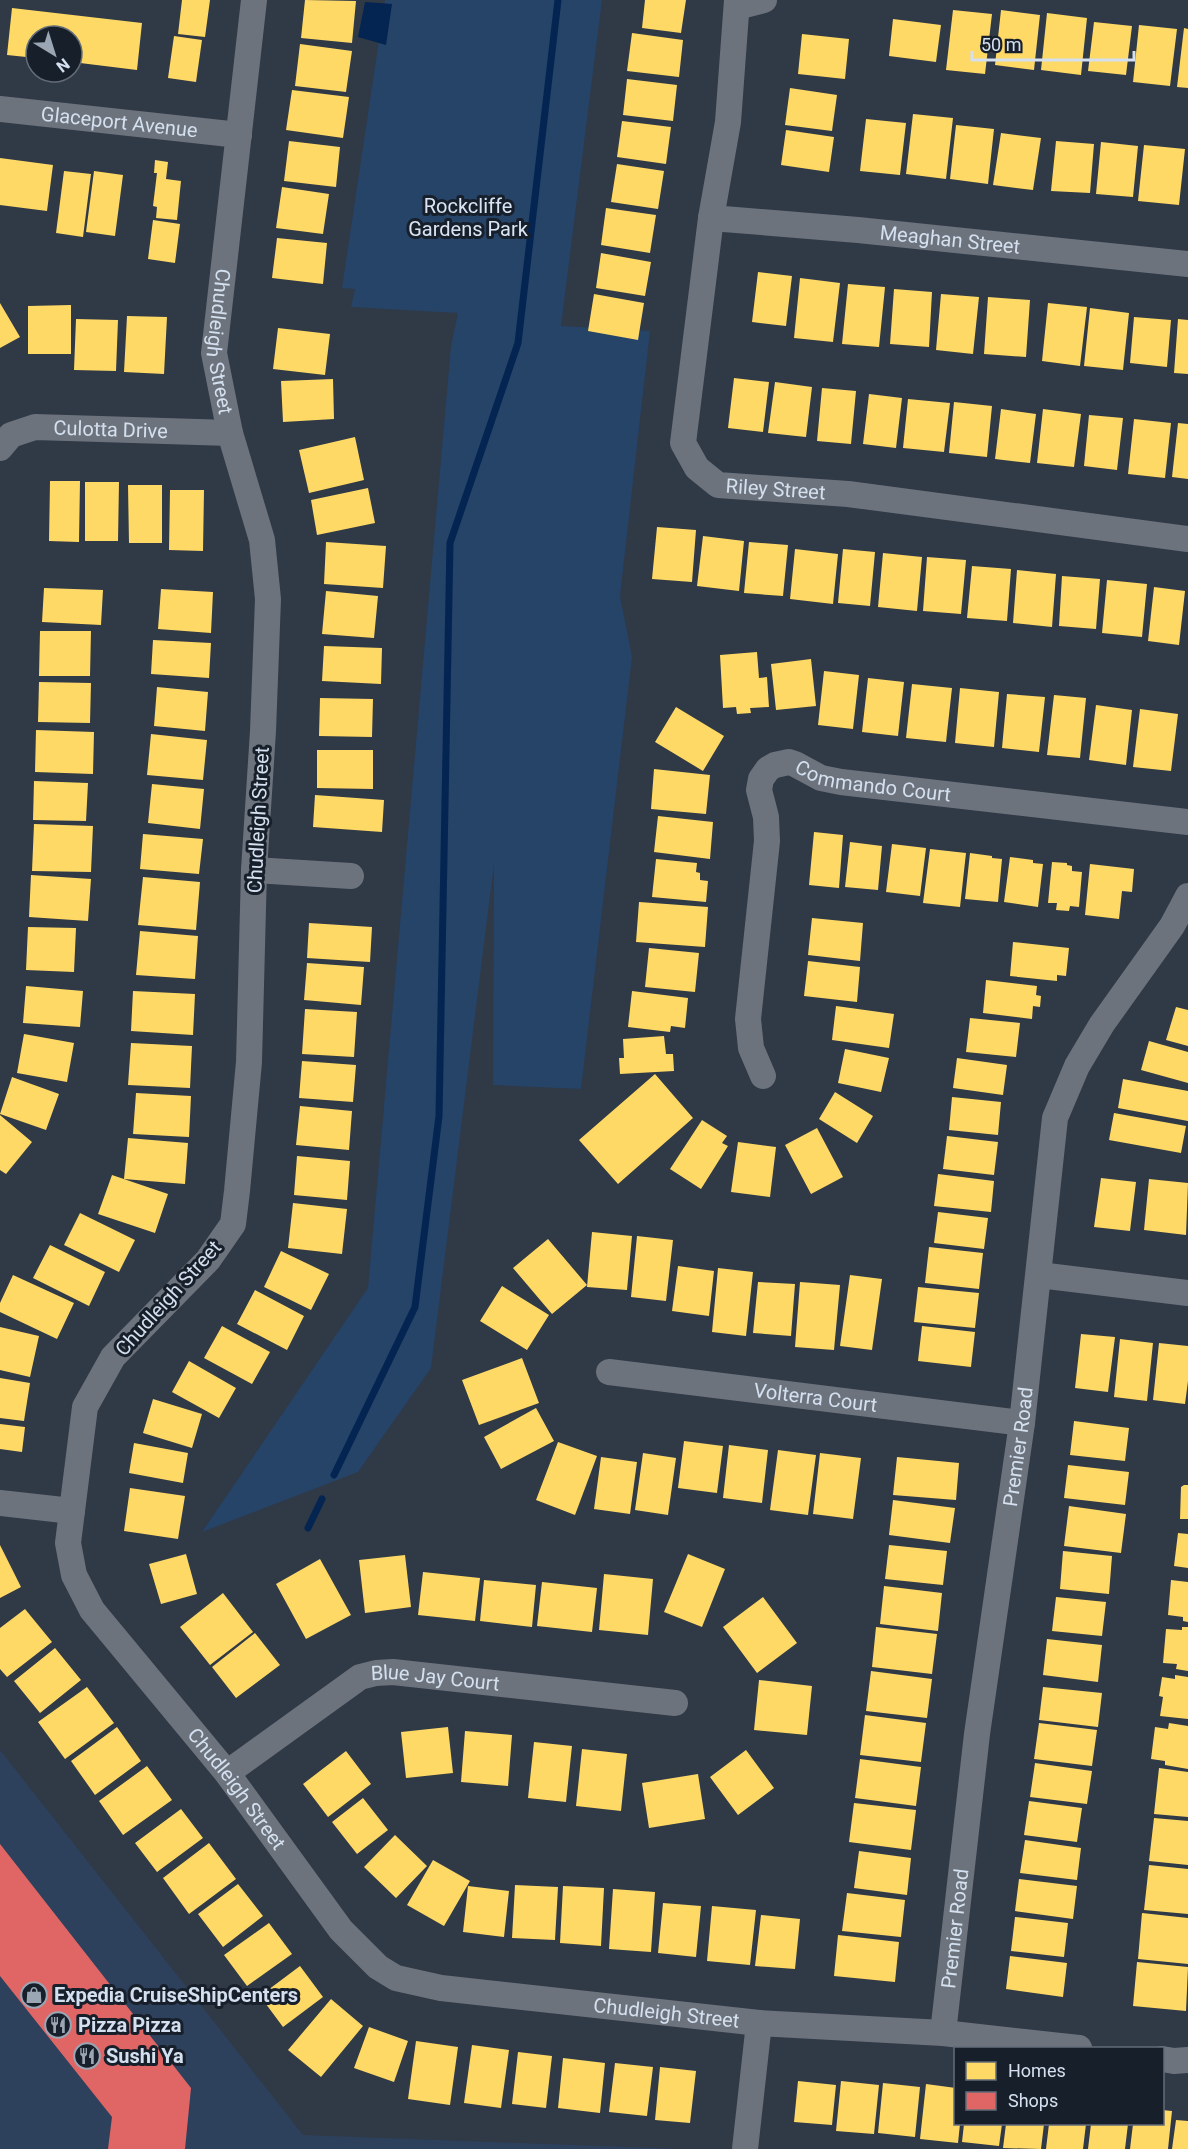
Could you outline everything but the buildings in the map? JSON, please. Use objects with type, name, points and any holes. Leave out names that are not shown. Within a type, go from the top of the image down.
[{"type":"street","name":"Chudleigh Street","points":[[254,0],[214,353],[230,433],[262,540],[268,599],[263,731],[254,870],[249,1062],[232,1224],[208,1260],[114,1357],[86,1407],[69,1543],[74,1575],[92,1610],[227,1773],[340,1930],[378,1967],[396,1978],[441,1988],[759,2023],[943,2033],[1062,2047]]},
{"type":"street","points":[[737,3],[764,0]]},
{"type":"street","name":"Riley Street","points":[[737,3],[728,122],[711,218],[683,443],[697,468],[717,485],[848,494],[1188,539]]},
{"type":"street","name":"Glaceport Avenue","points":[[0,109],[239,135]]},
{"type":"street","name":"Meaghan Street","points":[[711,218],[858,230],[1188,264]]},
{"type":"street","name":"Culotta Drive","points":[[0,448],[11,435],[34,426],[230,433]]},
{"type":"street","name":"Commando Court","points":[[763,1076],[751,1048],[749,1010],[767,841],[766,817],[759,795],[759,784],[764,774],[775,765],[795,764],[821,778],[841,782],[1188,822]]},
{"type":"street","points":[[254,870],[351,876]]},
{"type":"street","name":"Premier Road","points":[[943,2033],[977,1734],[1022,1423],[1055,1118],[1077,1066],[1102,1024],[1172,926],[1188,896]]},
{"type":"street","points":[[1039,1275],[1188,1293]]},
{"type":"street","name":"Volterra Court","points":[[609,1372],[1022,1423]]},
{"type":"street","points":[[0,1503],[72,1511]]},
{"type":"street","name":"Blue Jay Court","points":[[227,1773],[360,1677],[376,1673],[393,1672],[675,1703]]},
{"type":"street","points":[[745,2149],[759,2023]]},
{"type":"street","points":[[1164,2060],[1188,2060]]},
{"type":"shaded area","points":[[365,2],[392,4],[386,45],[358,37]]},
{"type":"shaded area","points":[[0,1750],[303,2135],[681,2149],[0,2149]]},
{"type":"green space","name":"Rockcliffe Gardens Park","points":[[385,0],[602,0],[561,326],[650,331],[620,596],[632,657],[581,1089],[493,1085],[494,864],[431,1368],[358,1472],[202,1532],[368,1288],[451,346],[458,313],[351,307],[355,289],[342,288]]},
{"type":"waterway","points":[[334,1475],[415,1307],[439,1116],[450,543],[518,343],[558,0]]},
{"type":"waterway","points":[[308,1528],[322,1499]]},
{"type":"place","name":"Expedia CruiseShipCenters","points":[[34,1995]]},
{"type":"place","name":"Pizza Pizza","points":[[58,2025]]},
{"type":"place","name":"Sushi Ya","points":[[87,2056]]}]
